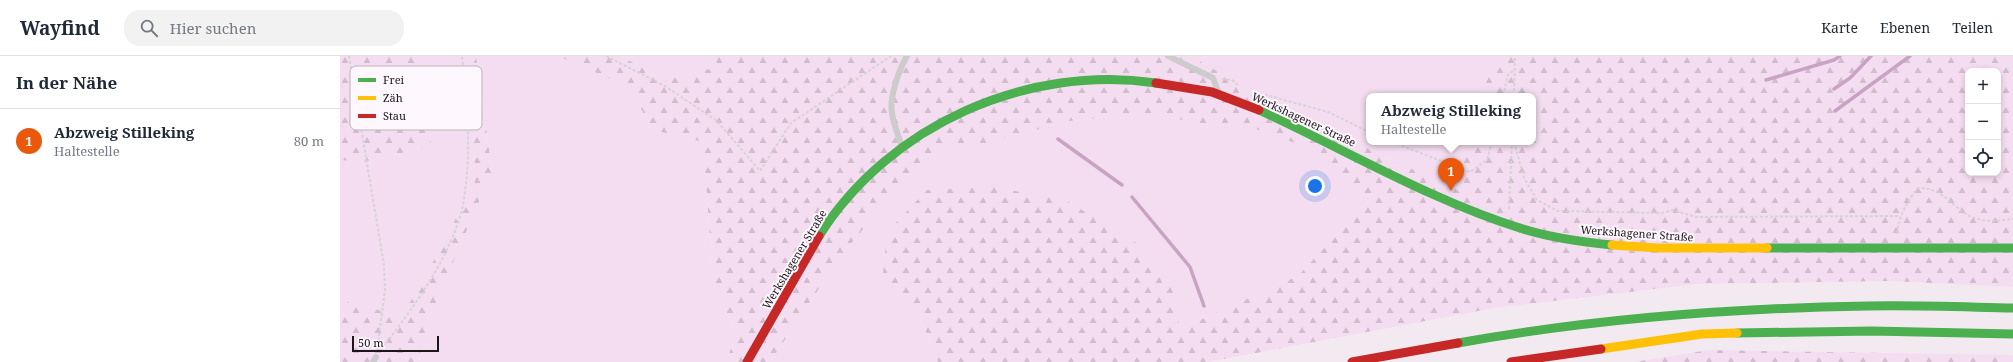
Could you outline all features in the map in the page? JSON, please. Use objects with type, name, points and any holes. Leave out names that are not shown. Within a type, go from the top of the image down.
[{"type":"main road","name":"Werkshagener Straße","points":[[747,362],[824,228],[850,195],[886,159],[902,147],[951,117],[988,101],[1056,82],[1106,78],[1135,80],[1169,84],[1220,94],[1312,135],[1446,200],[1507,224],[1564,239],[1607,245],[1658,248],[2013,248]]},
{"type":"main road","points":[[1352,362],[1524,331],[1695,313],[1868,306],[2013,308]]},
{"type":"main road","points":[[1511,362],[1702,334],[1872,331],[2013,334]]},
{"type":"lane","points":[[902,147],[891,113],[895,88],[907,56]]},
{"type":"lane","points":[[1168,56],[1213,78],[1220,94]]},
{"type":"path","points":[[349,56],[351,66]]},
{"type":"path","points":[[462,56],[463,66]]},
{"type":"path","points":[[606,56],[665,86],[717,121],[760,172],[791,123],[891,56]]},
{"type":"path","points":[[1514,93],[1515,56]]},
{"type":"path","points":[[1504,93],[1508,76],[1514,70]]},
{"type":"path","points":[[1213,78],[1232,80],[1239,86]]},
{"type":"path","points":[[1253,91],[1328,112],[1366,131]]},
{"type":"path","points":[[361,130],[384,265],[384,304],[374,359]]},
{"type":"path","points":[[374,359],[419,300],[446,251],[462,210],[469,156],[468,130]]},
{"type":"path","points":[[1400,145],[1470,172],[1487,160],[1491,145]]},
{"type":"path","points":[[1507,224],[1513,145]]},
{"type":"path","points":[[1514,145],[1524,178],[1537,200],[1558,212],[1662,213],[1673,210],[1696,217],[1900,216]]},
{"type":"path","points":[[1893,249],[1900,216],[1910,198],[1918,188],[1929,188],[1940,193],[1964,212],[1981,220],[2013,219]]},
{"type":"green space","points":[[340,56],[422,56],[423,66],[350,66],[350,130],[429,130],[431,146],[363,162],[340,160]]},
{"type":"green space","points":[[422,56],[461,56],[463,66],[423,66]]},
{"type":"green space","points":[[461,56],[476,56],[477,66],[463,66]]},
{"type":"green space","points":[[476,56],[558,56],[629,87],[653,130],[703,142],[713,279],[736,335],[726,362],[418,362],[427,323],[492,171],[482,99],[482,66],[477,66]]},
{"type":"green space","points":[[558,56],[621,56],[664,80],[717,67],[716,56],[1190,56],[1298,116],[1464,193],[1464,145],[1536,145],[1536,93],[1481,93],[1498,56],[2013,56],[2013,287],[1890,281],[1697,284],[1494,308],[1208,362],[938,362],[919,315],[883,273],[887,232],[927,190],[993,187],[1065,200],[1134,241],[1171,283],[1180,329],[1298,276],[1370,199],[1343,176],[1295,143],[1260,130],[1203,124],[1149,113],[1069,121],[987,143],[942,148],[898,187],[840,257],[770,362],[726,362],[736,335],[713,279],[703,142],[653,130],[629,87]]},
{"type":"green space","points":[[621,56],[716,56],[717,67],[664,80]]},
{"type":"green space","points":[[1190,56],[1498,56],[1481,93],[1366,93],[1366,145],[1464,145],[1464,193],[1298,116]]},
{"type":"green space","points":[[482,99],[492,171],[427,323],[418,362],[340,362],[340,324],[348,300],[401,318],[431,266],[475,182],[473,130],[482,130]]},
{"type":"green space","points":[[1149,113],[1203,124],[1260,130],[1295,143],[1343,176],[1370,199],[1298,276],[1180,329],[1171,283],[883,273],[919,315],[938,362],[770,362],[840,257],[898,187],[942,148],[987,143],[1069,121]]},
{"type":"green space","points":[[429,130],[473,130],[475,182],[431,266],[401,318],[348,300],[340,324],[340,160],[363,162],[431,146]]},
{"type":"green space","points":[[1709,350],[2013,355],[2013,362],[1634,362]]},
{"type":"waterway","points":[[1766,80],[1834,60],[1840,56]]},
{"type":"waterway","points":[[1834,89],[1850,78],[1871,56]]},
{"type":"waterway","points":[[1835,111],[1910,56]]},
{"type":"waterway","points":[[1058,139],[1122,185]]},
{"type":"waterway","points":[[1132,197],[1190,267],[1204,306]]},
{"type":"traffic: fast","points":[[819,236],[848,197],[883,163],[922,134],[965,111],[1011,94],[1059,83],[1107,80],[1156,83]]},
{"type":"traffic: fast","points":[[1259,110],[1422,190],[1489,217],[1545,235],[1612,245]]},
{"type":"traffic: fast","points":[[1767,248],[2013,248]]},
{"type":"traffic: fast","points":[[1458,343],[1560,327],[1713,312],[1868,306],[2013,308]]},
{"type":"traffic: fast","points":[[1737,333],[1872,331],[2013,334]]},
{"type":"traffic: slow","points":[[1612,245],[1658,248],[1767,248]]},
{"type":"traffic: slow","points":[[1601,349],[1702,334],[1737,333]]},
{"type":"traffic: jam","points":[[1156,83],[1212,92],[1259,110]]},
{"type":"traffic: jam","points":[[747,362],[819,236]]},
{"type":"traffic: jam","points":[[1352,362],[1458,343]]},
{"type":"traffic: jam","points":[[1511,362],[1601,349]]},
{"type":"place","name":"Abzweig Stilleking","points":[[1451,191]]}]
